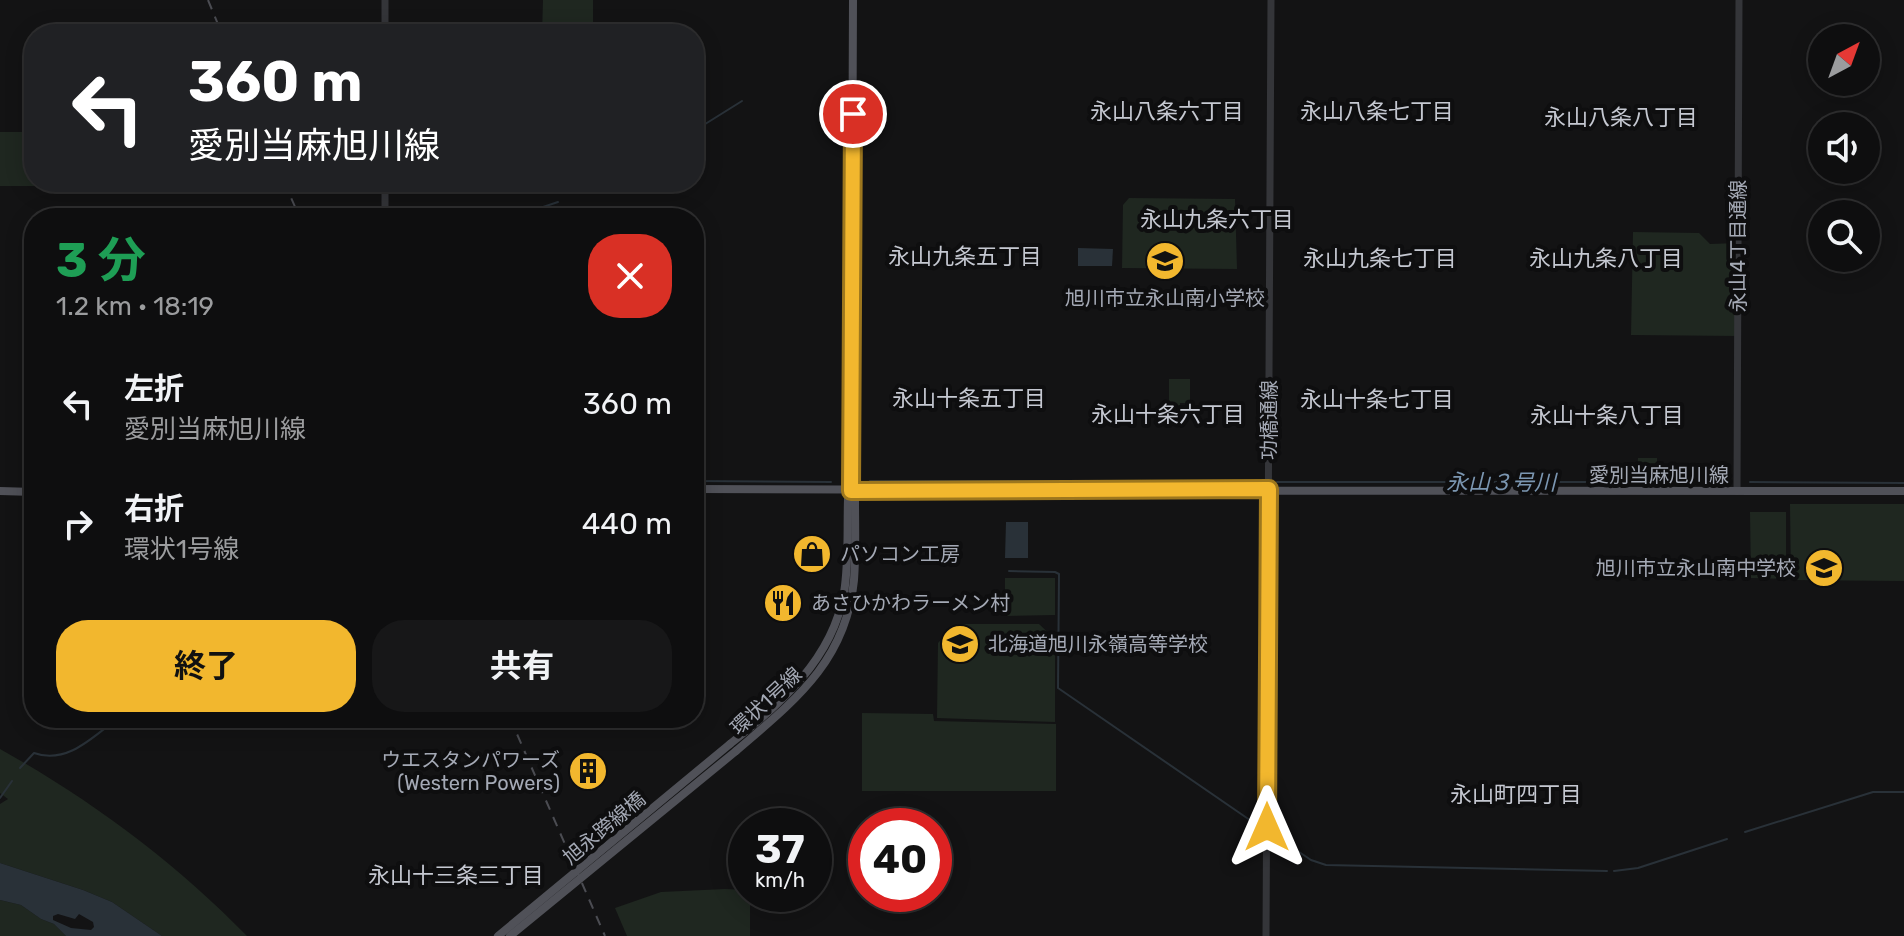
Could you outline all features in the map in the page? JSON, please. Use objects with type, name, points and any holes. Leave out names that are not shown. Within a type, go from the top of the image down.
[{"type":"main road","name":"環状1号線","points":[[733,747],[793,690],[818,658],[832,632],[845,581],[848,499],[851,491],[853,0]]},
{"type":"main road","name":"愛別当麻旭川線","points":[[704,489],[1904,491]]},
{"type":"main road","points":[[0,491],[24,492]]},
{"type":"main road","name":"旭永跨線橋","points":[[498,936],[733,747]]},
{"type":"main road","name":"旭永跨線橋","points":[[510,936],[733,747]]},
{"type":"street","points":[[385,0],[385,24]]},
{"type":"street","name":"功橋通線","points":[[1266,936],[1271,0]]},
{"type":"street","name":"永山4丁目通線","points":[[1737,491],[1739,0]]},
{"type":"shaded area","points":[[543,0],[593,0],[593,24],[542,24]]},
{"type":"shaded area","points":[[0,132],[24,132],[24,186],[0,186]]},
{"type":"shaded area","points":[[1129,198],[1235,199],[1237,269],[1122,268],[1123,205]]},
{"type":"shaded area","points":[[1633,232],[1699,233],[1710,244],[1738,243],[1738,336],[1631,335]]},
{"type":"shaded area","points":[[1078,248],[1113,249],[1112,266],[1078,266]]},
{"type":"shaded area","points":[[1169,379],[1190,379],[1190,403],[1180,403],[1180,422],[1169,422]]},
{"type":"shaded area","points":[[1638,458],[1657,458],[1657,473],[1637,472]]},
{"type":"shaded area","points":[[1790,504],[1904,504],[1904,581],[1791,580]]},
{"type":"shaded area","points":[[1750,512],[1786,512],[1786,579],[1751,578]]},
{"type":"shaded area","points":[[1006,522],[1028,522],[1028,558],[1005,558]]},
{"type":"shaded area","points":[[1005,578],[1055,578],[1055,615],[1005,616]]},
{"type":"shaded area","points":[[957,624],[1039,624],[1055,639],[1055,722],[937,718],[938,643],[950,630],[957,630]]},
{"type":"shaded area","points":[[862,713],[933,714],[934,721],[1056,724],[1056,791],[862,791]]},
{"type":"shaded area","points":[[0,749],[99,811],[161,857],[247,936],[162,936],[112,902],[0,863],[0,804],[8,799],[0,793]]},
{"type":"shaded area","points":[[0,863],[112,902],[162,936],[66,936],[54,924],[21,905],[0,900]],"holes":[[[58,914],[75,919],[79,914],[93,922],[94,927],[91,930],[71,928],[53,920],[53,916]]]},
{"type":"shaded area","points":[[728,889],[728,912],[750,912],[750,936],[627,936],[615,908],[661,892]]},
{"type":"shaded area","points":[[0,900],[21,905],[54,924],[66,936],[0,936]]},
{"type":"waterway","points":[[704,125],[742,101]]},
{"type":"waterway","points":[[543,207],[558,202]]},
{"type":"waterway","name":"永山３号川","points":[[704,481],[831,482]]},
{"type":"waterway","name":"永山３号川","points":[[870,481],[1262,481]]},
{"type":"waterway","name":"永山３号川","points":[[1277,482],[1725,482]]},
{"type":"waterway","name":"永山３号川","points":[[1750,482],[1904,483]]},
{"type":"waterway","points":[[1009,571],[1059,574],[1058,688],[1260,827]]},
{"type":"waterway","name":"永山３号川","points":[[20,768],[34,753],[46,756],[69,752],[105,728]]},
{"type":"waterway","name":"永山３号川","points":[[0,798],[12,781]]},
{"type":"waterway","points":[[1745,832],[1873,792],[1904,792]]},
{"type":"waterway","points":[[1274,835],[1311,860],[1326,865],[1607,871]]},
{"type":"waterway","points":[[1614,871],[1638,868],[1727,839]]},
{"type":"railway","points":[[208,0],[218,24]]},
{"type":"railway","points":[[288,192],[296,208]]},
{"type":"railway","points":[[514,728],[605,936]]},
{"type":"place","name":"旭川市立永山南小学校","points":[[1165,261]]},
{"type":"place","name":"パソコン工房","points":[[812,554]]},
{"type":"place","name":"旭川市立永山南中学校","points":[[1824,568]]},
{"type":"place","name":"あさひかわラーメン村","points":[[783,603]]},
{"type":"place","name":"北海道旭川永嶺高等学校","points":[[960,644]]},
{"type":"place","name":"ウエスタンパワーズ (Western Powers)","points":[[588,771]]},
{"type":"district","name":"永山八条六丁目","points":[[1167,111]]},
{"type":"district","name":"永山八条七丁目","points":[[1377,111]]},
{"type":"district","name":"永山八条八丁目","points":[[1621,117]]},
{"type":"district","name":"永山九条六丁目","points":[[1217,219]]},
{"type":"district","name":"永山九条五丁目","points":[[965,256]]},
{"type":"district","name":"永山九条七丁目","points":[[1380,258]]},
{"type":"district","name":"永山九条八丁目","points":[[1606,258]]},
{"type":"district","name":"永山十条五丁目","points":[[969,398]]},
{"type":"district","name":"永山十条七丁目","points":[[1377,399]]},
{"type":"district","name":"永山十条六丁目","points":[[1168,414]]},
{"type":"district","name":"永山十条八丁目","points":[[1607,415]]},
{"type":"district","name":"永山町四丁目","points":[[1516,794]]},
{"type":"district","name":"永山十三条三丁目","points":[[456,875]]},
{"type":"route","points":[[853,114],[851,491],[1269,489],[1267,827]]}]
